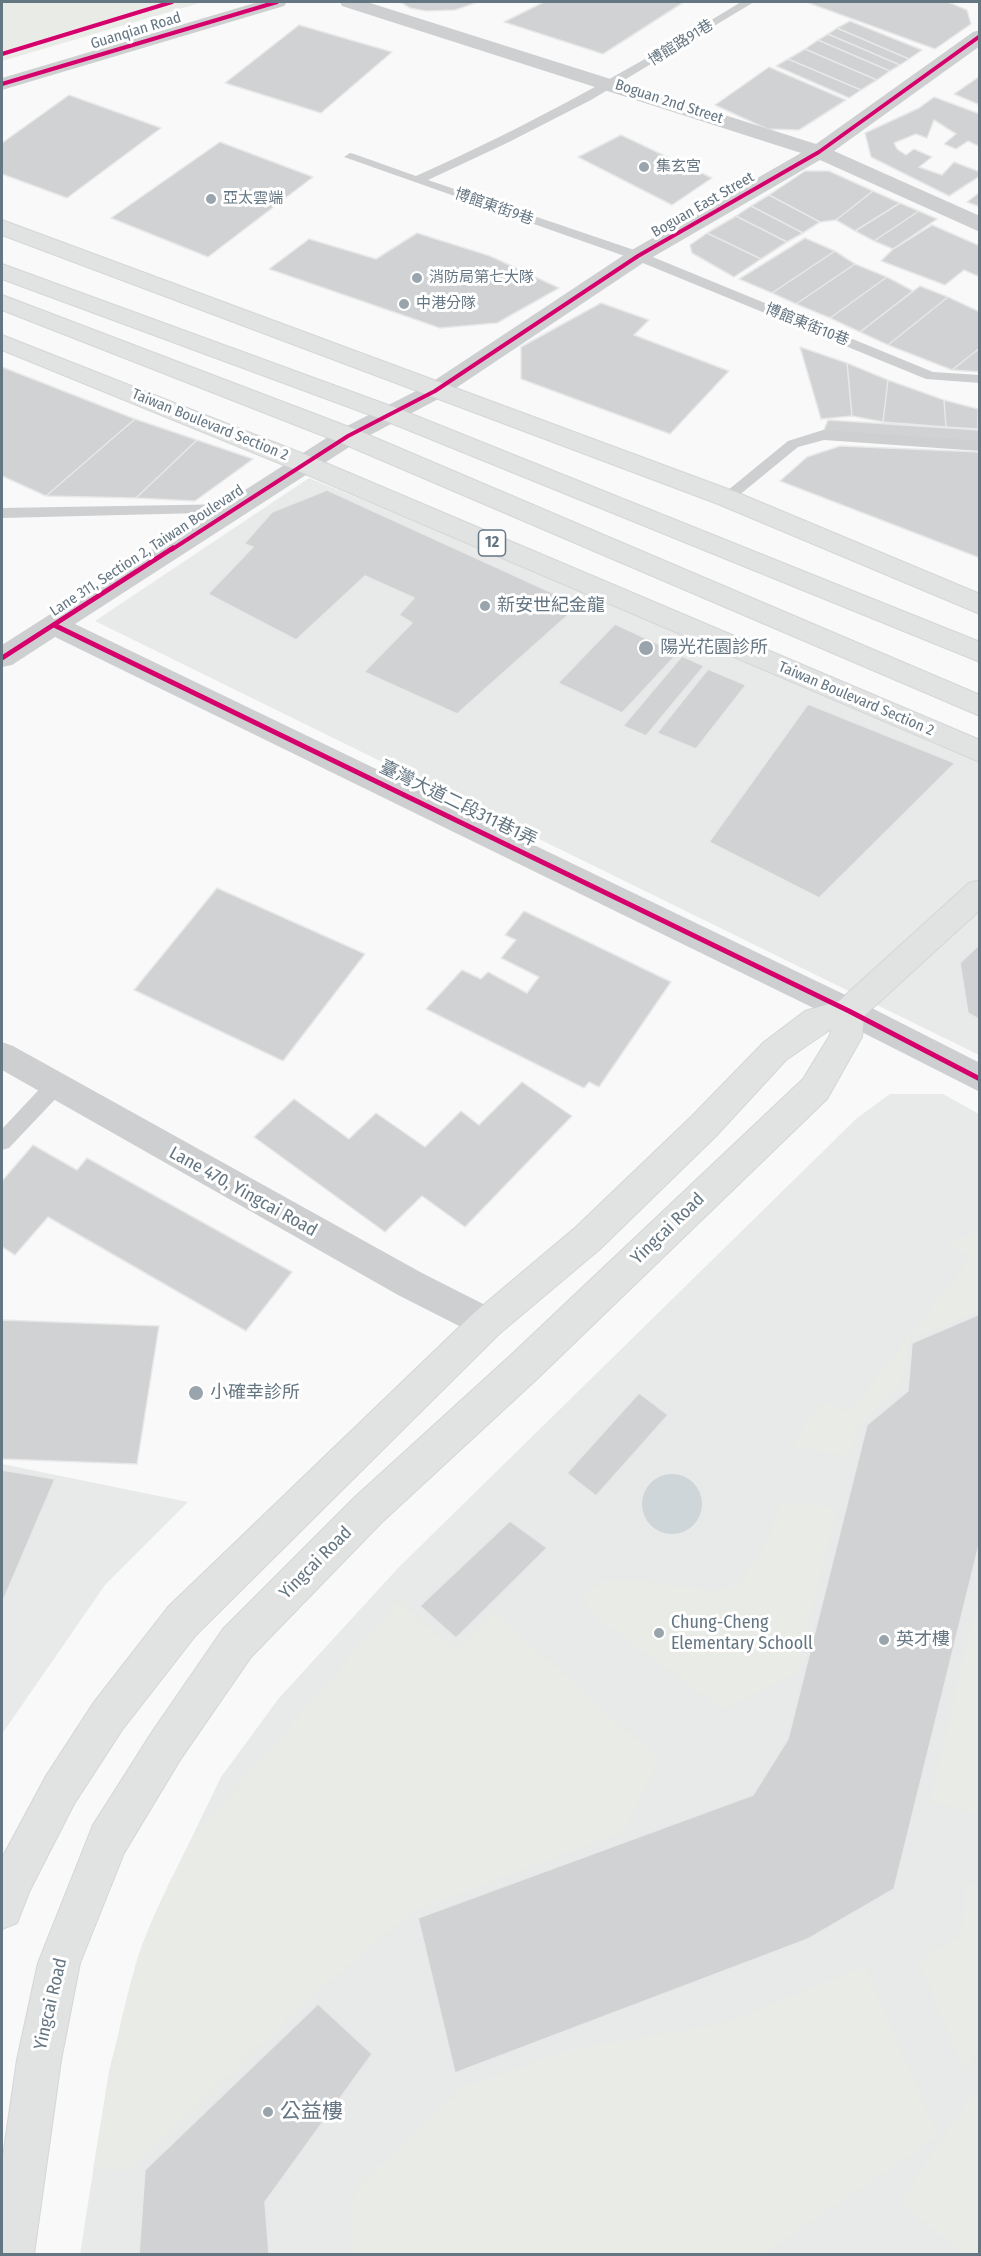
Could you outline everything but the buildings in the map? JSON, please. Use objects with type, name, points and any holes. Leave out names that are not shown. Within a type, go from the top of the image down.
[{"type":"main road","points":[[2,227],[435,391],[727,498],[980,605]]},
{"type":"main road","points":[[2,271],[390,414],[980,653]]},
{"type":"main road","name":"12","points":[[2,302],[348,436],[980,706]]},
{"type":"main road","name":"Taiwan Boulevard Section 2","points":[[2,342],[305,464],[980,752]]},
{"type":"main road","points":[[2,1908],[13,1879],[60,1790],[108,1716],[182,1621],[487,1323],[588,1238],[704,1126],[775,1051],[816,1020],[849,1011],[980,891]]},
{"type":"main road","name":"Yingcai Road","points":[[11,2254],[39,2060],[59,1963],[108,1840],[166,1746],[237,1643],[317,1561],[815,1089],[846,1037],[849,1011]]},
{"type":"street","name":"Guanqian Road","points":[[2,84],[277,2]]},
{"type":"street","name":"Boguan 2nd Street","points":[[349,2],[614,84],[819,152],[980,225]]},
{"type":"street","name":"Boguan East Street","points":[[348,436],[435,391],[638,256],[819,152],[980,36]]},
{"type":"street","name":"Lane 311, Section 2, Taiwan Boulevard","points":[[2,658],[348,436]]},
{"type":"street","name":"臺灣大道二段311巷1弄","points":[[54,625],[849,1011],[980,1079]]},
{"type":"street","name":"Lane 470, Yingcai Road","points":[[2,1055],[400,1278],[487,1323]]},
{"type":"lane","name":"博館路91巷","points":[[417,180],[493,147],[614,84],[748,2]]},
{"type":"lane","name":"博館東街9巷","points":[[350,157],[638,256]]},
{"type":"lane","name":"博館東街10巷","points":[[638,256],[931,376],[980,379]]},
{"type":"lane","points":[[727,498],[793,444],[823,435],[980,446]]},
{"type":"lane","points":[[2,513],[236,509]]},
{"type":"lane","points":[[2,1142],[55,1086]]},
{"type":"shaded area","points":[[2,2],[203,2],[2,61]]},
{"type":"shaded area","points":[[309,478],[979,751],[979,1055],[95,621]]},
{"type":"shaded area","name":"Chung-Cheng Elementary Schooll","points":[[890,1094],[943,1094],[979,1114],[979,2254],[80,2254],[109,2071],[136,1965],[179,1864],[221,1777],[279,1698],[399,1567],[857,1118]]},
{"type":"shaded area","points":[[979,1230],[979,1312],[911,1337],[900,1387],[860,1423],[848,1456],[799,1448],[792,1442],[824,1402],[848,1414],[971,1257],[951,1244]]},
{"type":"shaded area","points":[[2,1464],[188,1502],[105,1585],[2,1734]]},
{"type":"shaded area","points":[[672,1474],[689,1479],[697,1487],[702,1504],[697,1521],[689,1529],[672,1534],[655,1529],[647,1521],[642,1504],[647,1487],[655,1479]]},
{"type":"shaded area","points":[[780,1504],[817,1505],[837,1509],[797,1673],[722,1709],[589,1612],[584,1599],[600,1582],[631,1580],[717,1591],[739,1582],[761,1554]]},
{"type":"shaded area","points":[[979,1590],[980,1814],[930,1801]]},
{"type":"shaded area","points":[[399,1600],[453,1650],[494,1611],[660,1761],[624,1831],[411,1912],[291,2015],[131,2170],[93,2169],[117,2042],[135,1967],[153,1918],[193,1837]]},
{"type":"shaded area","points":[[965,1884],[979,1887],[980,2050],[964,2071],[919,1961],[960,1936],[965,1909]]},
{"type":"shaded area","points":[[865,1966],[938,2136],[764,2254],[350,2254],[354,2189],[464,2087],[569,2050],[728,2022]]},
{"type":"shaded area","points":[[979,2084],[979,2254],[961,2254],[900,2201]]},
{"type":"cycle path","points":[[2,54],[172,2]]},
{"type":"cycle path","points":[[2,84],[277,2]]},
{"type":"cycle path","points":[[2,658],[348,436],[435,391],[638,256],[819,152],[980,36]]},
{"type":"cycle path","points":[[54,625],[849,1011],[980,1079]]},
{"type":"place","name":"集玄宮","points":[[644,167]]},
{"type":"place","name":"亞太雲端","points":[[211,199]]},
{"type":"place","name":"消防局第七大隊","points":[[417,278]]},
{"type":"place","name":"中港分隊","points":[[404,304]]},
{"type":"place","name":"新安世紀金龍","points":[[485,606]]},
{"type":"place","name":"陽光花園診所","points":[[646,648]]},
{"type":"place","name":"小確幸診所","points":[[196,1393]]},
{"type":"place","name":"Chung-Cheng Elementary Schooll","points":[[659,1633]]},
{"type":"place","name":"英才樓","points":[[884,1640]]},
{"type":"place","name":"公益樓","points":[[268,2112]]}]
